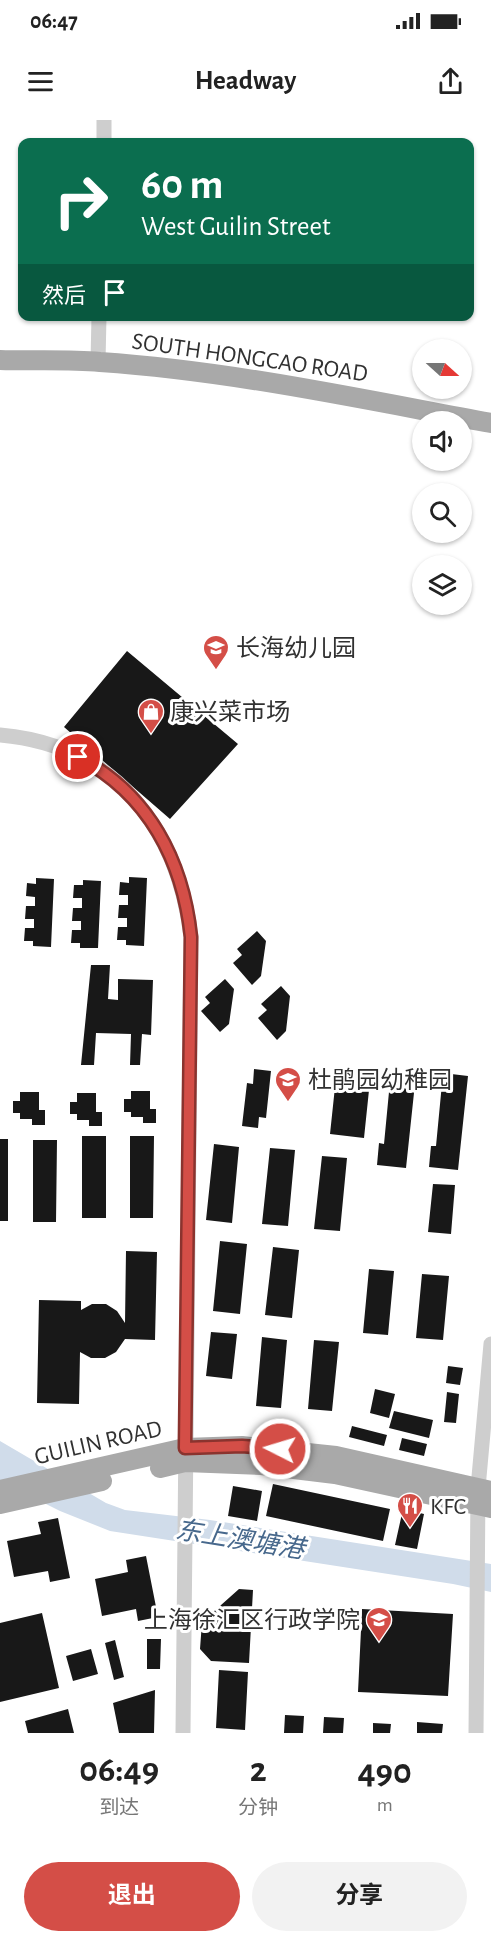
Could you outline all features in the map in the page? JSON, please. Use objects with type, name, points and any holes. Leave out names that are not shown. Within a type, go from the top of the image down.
[{"type":"main road","name":"SOUTH HONGCAO ROAD","points":[[0,360],[98,362],[245,378],[491,423]]},
{"type":"main road","name":"GUILIN ROAD","points":[[3,1499],[82,1478],[185,1455],[261,1466],[335,1473],[484,1498]]},
{"type":"street","points":[[104,120],[104,138]]},
{"type":"street","points":[[98,362],[99,321]]},
{"type":"street","points":[[0,735],[38,741],[64,750],[92,764],[140,804],[157,827],[180,878],[187,905],[191,949],[183,1733]]},
{"type":"street","points":[[476,1733],[477,1558],[484,1498],[491,1344]]},
{"type":"water","name":"东上澳塘港","points":[[0,1441],[106,1503],[125,1510],[210,1520],[491,1564],[491,1592],[453,1584],[110,1531],[60,1511],[0,1481]]},
{"type":"building","name":"康兴菜市场","points":[[127,651],[238,744],[170,819],[64,727]]},
{"type":"building","points":[[129,877],[147,878],[144,946],[126,945],[126,940],[117,940],[118,927],[127,927],[127,918],[118,918],[119,905],[128,905],[128,895],[119,895],[120,882],[129,883]]},
{"type":"building","points":[[36,878],[54,879],[51,947],[33,946],[33,941],[24,941],[25,928],[34,928],[34,919],[25,919],[26,906],[35,906],[35,897],[26,896],[27,883],[36,884]]},
{"type":"building","points":[[83,880],[101,881],[98,948],[80,948],[80,943],[71,943],[72,930],[81,930],[81,921],[72,921],[73,908],[82,908],[82,898],[73,898],[74,885],[83,885]]},
{"type":"building","points":[[257,931],[266,941],[261,976],[252,985],[233,963],[242,955],[237,949]]},
{"type":"building","points":[[91,965],[110,965],[108,999],[118,1000],[118,979],[153,980],[151,1035],[142,1034],[140,1065],[130,1065],[131,1034],[96,1033],[94,1065],[81,1065]]},
{"type":"building","points":[[225,979],[234,989],[229,1024],[220,1032],[201,1011],[210,1003],[205,997]]},
{"type":"building","points":[[281,986],[290,996],[286,1031],[277,1040],[258,1018],[267,1010],[261,1004]]},
{"type":"building","points":[[337,1068],[371,1071],[364,1138],[330,1134]]},
{"type":"building","points":[[254,1069],[271,1071],[266,1118],[259,1117],[258,1128],[242,1126],[247,1083],[253,1084]]},
{"type":"building","points":[[391,1071],[416,1074],[406,1168],[377,1165],[379,1143],[384,1144]]},
{"type":"building","points":[[443,1073],[468,1076],[458,1170],[429,1167],[431,1146],[436,1146]]},
{"type":"building","points":[[131,1091],[150,1091],[150,1109],[156,1109],[156,1123],[143,1123],[143,1117],[131,1117],[131,1112],[124,1112],[124,1099],[131,1099]]},
{"type":"building","points":[[20,1092],[39,1092],[39,1110],[45,1110],[45,1125],[32,1125],[32,1119],[20,1119],[20,1113],[13,1113],[13,1101],[20,1101]]},
{"type":"building","points":[[77,1093],[96,1093],[96,1112],[102,1112],[102,1126],[89,1126],[89,1120],[77,1120],[77,1114],[70,1114],[70,1102],[77,1102]]},
{"type":"building","points":[[82,1136],[106,1136],[106,1218],[82,1218]]},
{"type":"building","points":[[130,1136],[154,1136],[153,1218],[130,1218]]},
{"type":"building","points":[[0,1139],[8,1139],[8,1221],[0,1221]]},
{"type":"building","points":[[33,1140],[57,1140],[56,1222],[33,1222]]},
{"type":"building","points":[[214,1144],[239,1147],[232,1223],[206,1220]]},
{"type":"building","points":[[270,1148],[295,1150],[288,1226],[262,1224]]},
{"type":"building","points":[[322,1156],[347,1158],[340,1231],[314,1229]]},
{"type":"building","points":[[433,1184],[455,1185],[451,1234],[428,1232]]},
{"type":"building","points":[[220,1241],[247,1244],[240,1314],[213,1311]]},
{"type":"building","points":[[273,1247],[299,1250],[292,1318],[265,1315]]},
{"type":"building","points":[[126,1251],[157,1252],[155,1340],[125,1339],[116,1352],[105,1358],[91,1358],[80,1352],[79,1404],[37,1403],[39,1300],[81,1301],[81,1310],[92,1304],[106,1304],[117,1311],[125,1323]]},
{"type":"building","points":[[369,1269],[394,1271],[388,1335],[363,1333]]},
{"type":"building","points":[[422,1274],[449,1276],[443,1340],[416,1338]]},
{"type":"building","points":[[211,1332],[237,1334],[232,1379],[206,1376]]},
{"type":"building","points":[[262,1337],[287,1340],[281,1408],[256,1406]]},
{"type":"building","points":[[314,1340],[339,1342],[332,1411],[308,1409]]},
{"type":"building","points":[[448,1366],[463,1368],[460,1385],[446,1383]]},
{"type":"building","points":[[375,1389],[395,1394],[389,1418],[370,1413]]},
{"type":"building","points":[[447,1392],[459,1394],[456,1423],[444,1422]]},
{"type":"building","points":[[394,1411],[433,1420],[429,1438],[389,1428]]},
{"type":"building","points":[[352,1426],[387,1435],[384,1446],[349,1437]]},
{"type":"building","points":[[402,1438],[427,1444],[424,1456],[399,1450]]},
{"type":"building","points":[[273,1484],[390,1509],[383,1541],[266,1516]]},
{"type":"building","points":[[233,1486],[262,1491],[257,1521],[228,1516]]},
{"type":"building","name":"KFC","points":[[403,1509],[424,1514],[417,1549],[395,1545]]},
{"type":"building","points":[[58,1518],[70,1578],[50,1582],[48,1571],[14,1577],[7,1541],[41,1534],[38,1522]]},
{"type":"building","points":[[146,1556],[158,1617],[138,1621],[136,1609],[102,1616],[95,1579],[128,1572],[126,1560]]},
{"type":"building","points":[[239,1589],[253,1590],[249,1663],[211,1661],[200,1649],[202,1622]]},
{"type":"building","points":[[362,1609],[453,1614],[448,1696],[358,1692]]},
{"type":"building","points":[[42,1613],[59,1688],[0,1702],[0,1623]]},
{"type":"building","points":[[147,1639],[161,1639],[160,1669],[147,1669]]},
{"type":"building","points":[[115,1640],[124,1677],[114,1680],[105,1643]]},
{"type":"building","points":[[91,1649],[98,1674],[73,1681],[66,1656]]},
{"type":"building","points":[[219,1670],[248,1672],[245,1730],[216,1728]]},
{"type":"building","points":[[155,1690],[154,1733],[119,1733],[113,1703]]},
{"type":"building","points":[[68,1709],[74,1733],[28,1733],[25,1721]]},
{"type":"building","points":[[285,1715],[304,1716],[303,1733],[284,1733]]},
{"type":"building","points":[[324,1717],[344,1718],[343,1733],[323,1733]]},
{"type":"building","points":[[417,1722],[443,1724],[442,1733],[417,1733]]},
{"type":"building","points":[[373,1723],[391,1724],[390,1733],[373,1733]]},
{"type":"place","name":"长海幼儿园","points":[[216,671]]},
{"type":"place","name":"康兴菜市场","points":[[151,735]]},
{"type":"place","name":"杜鹃园幼稚园","points":[[288,1103]]},
{"type":"place","name":"KFC","points":[[410,1529]]},
{"type":"place","name":"上海徐汇区行政学院","points":[[379,1643]]},
{"type":"route","points":[[78,757],[92,764],[140,804],[157,827],[180,878],[187,905],[191,937],[185,1448],[242,1446],[280,1449]]}]
